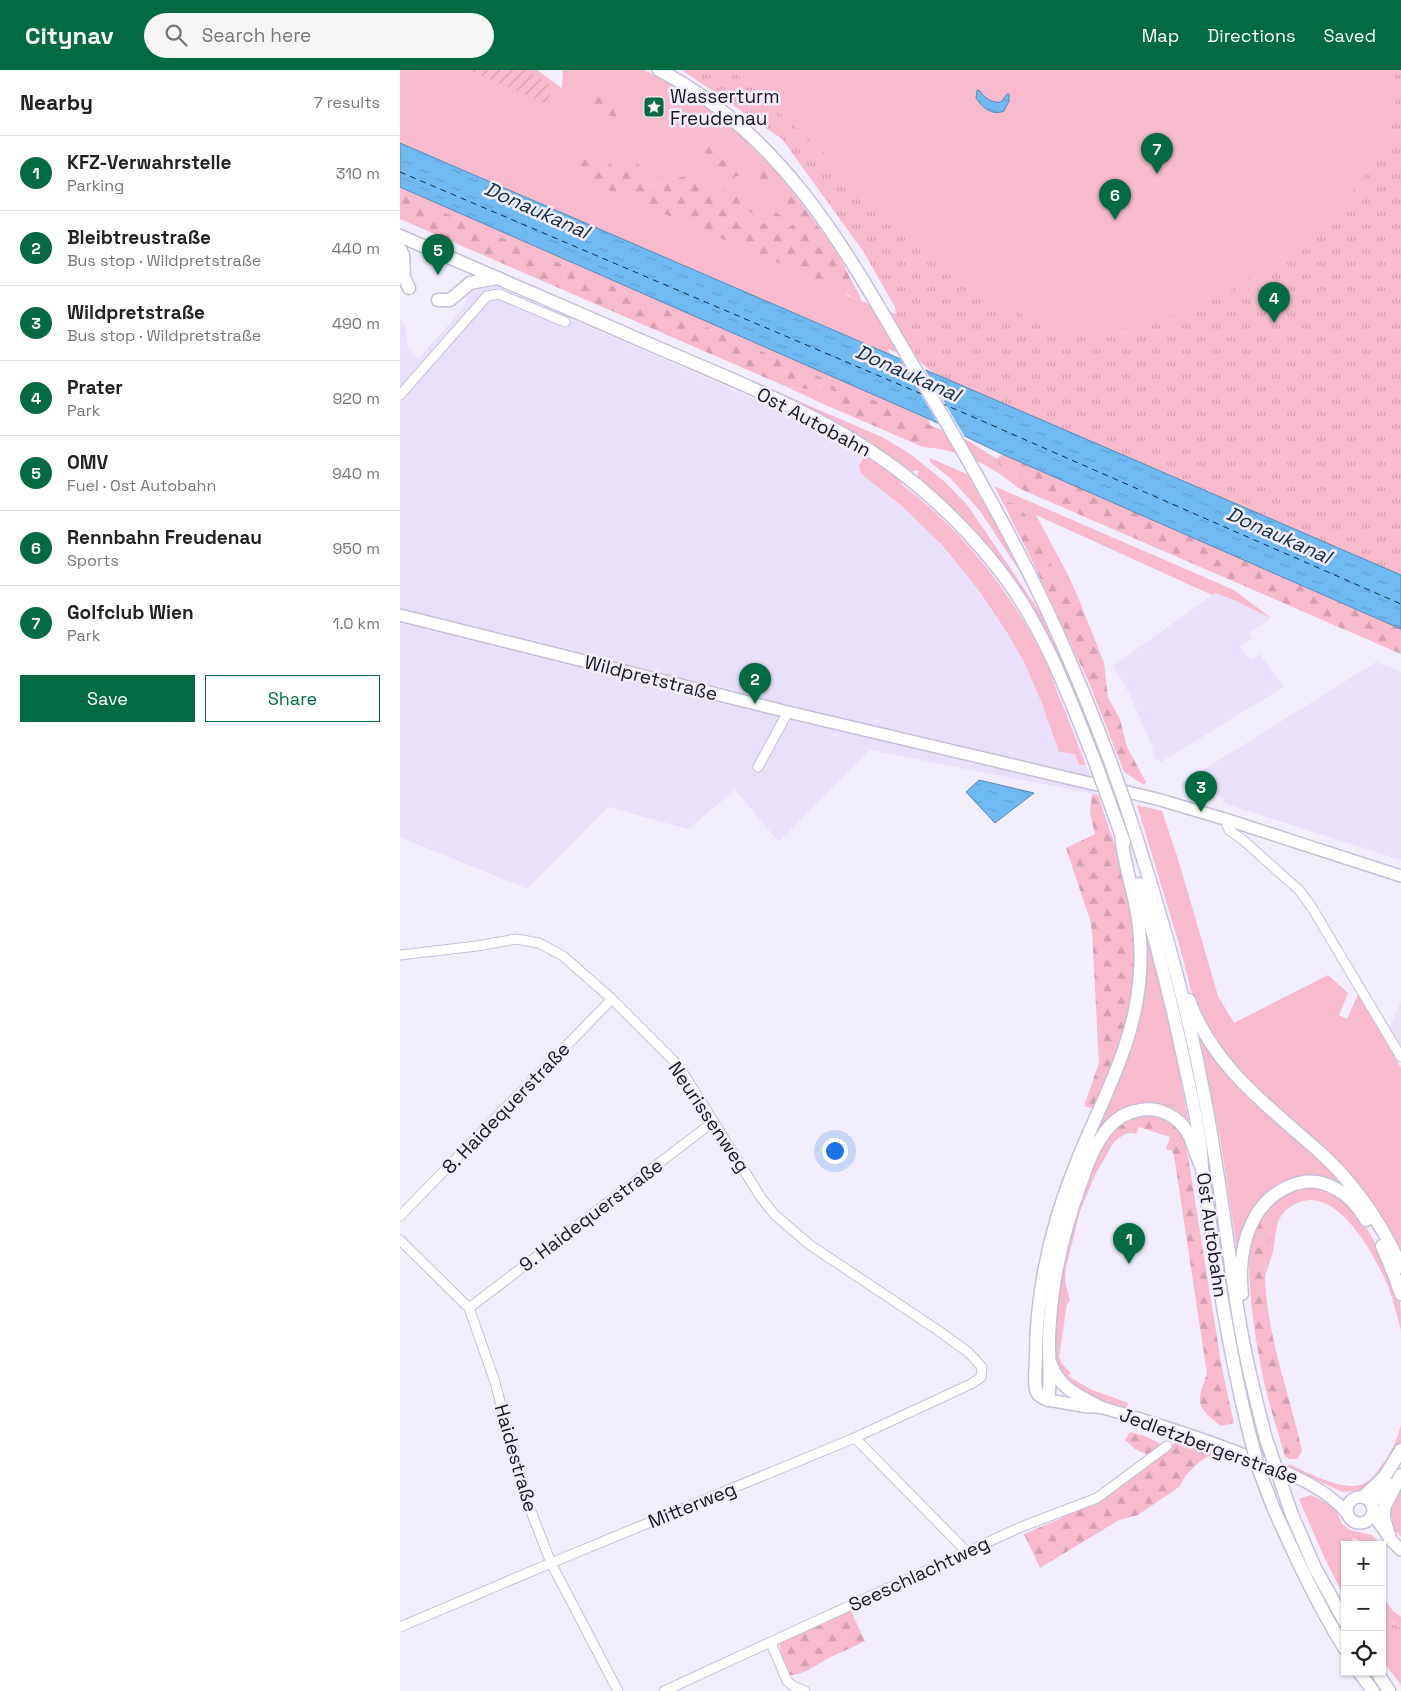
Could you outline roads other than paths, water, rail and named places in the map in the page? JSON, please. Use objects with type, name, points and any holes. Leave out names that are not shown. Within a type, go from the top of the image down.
[{"type":"highway","name":"Ost Autobahn","points":[[659,70],[681,82],[724,111],[761,144],[803,192],[871,295],[994,506],[1029,573],[1062,644],[1112,766],[1155,894],[1173,958],[1203,1089],[1217,1166],[1240,1324],[1250,1376],[1266,1439],[1292,1515],[1315,1568],[1341,1615]]},
{"type":"highway","name":"Ost Autobahn","points":[[400,236],[756,390],[817,420],[863,446],[902,473],[940,505],[998,568],[1024,606],[1048,649],[1094,762],[1140,888],[1171,1001],[1190,1091],[1202,1156],[1202,1168],[1225,1324],[1235,1379],[1259,1470],[1302,1572],[1341,1643]]},
{"type":"highway","points":[[400,249],[403,255],[402,275],[409,288]]},
{"type":"highway","points":[[438,300],[450,300],[470,283],[497,278]]},
{"type":"highway","points":[[1121,835],[1123,853],[1135,900],[1139,934],[1140,964],[1137,1000],[1123,1049],[1064,1194],[1047,1257],[1038,1313],[1036,1381],[1038,1394],[1048,1400],[1050,1389],[1050,1316],[1054,1283],[1070,1216],[1088,1164],[1100,1138],[1121,1117],[1134,1111],[1153,1110],[1166,1113],[1186,1130],[1202,1168]]},
{"type":"highway","points":[[1173,958],[1192,1007],[1207,1037],[1224,1062],[1245,1086],[1324,1157],[1357,1192],[1387,1238],[1401,1268]]},
{"type":"highway","points":[[1240,1324],[1244,1309],[1242,1289],[1243,1253],[1250,1226],[1264,1204],[1276,1193],[1289,1186],[1304,1182],[1319,1182],[1335,1188],[1349,1198],[1363,1214],[1379,1241],[1401,1294]]},
{"type":"highway","points":[[1049,1358],[1056,1375],[1066,1388],[1077,1396],[1100,1407]]},
{"type":"highway","points":[[1365,1503],[1401,1450]]},
{"type":"highway","points":[[1365,1503],[1401,1475]]},
{"type":"highway","points":[[1390,1539],[1384,1522],[1384,1508],[1401,1475]]},
{"type":"highway","points":[[1362,1676],[1372,1691]]},
{"type":"highway","points":[[1380,1676],[1390,1691]]},
{"type":"main road","name":"Wildpretstraße","points":[[400,615],[788,712],[1157,799],[1401,876]]},
{"type":"main road","name":"Jedletzbergerstraße","points":[[1048,1400],[1100,1407],[1175,1429],[1239,1453],[1311,1484],[1365,1503]]},
{"type":"main road","name":"Jedletzbergerstraße","points":[[1311,1484],[1336,1501],[1346,1512]]},
{"type":"main road","points":[[1365,1503],[1348,1504],[1346,1512],[1348,1516],[1354,1522],[1363,1523],[1390,1539]]},
{"type":"main road","points":[[1363,1523],[1369,1520],[1365,1503]]},
{"type":"main road","points":[[1365,1503],[1390,1539],[1401,1550]]},
{"type":"street","points":[[400,395],[488,296],[499,294],[565,322]]},
{"type":"street","points":[[758,767],[788,712]]},
{"type":"street","points":[[1228,820],[1229,830],[1243,840],[1299,890],[1311,906],[1401,1057]]},
{"type":"street","name":"Neurissenweg","points":[[400,955],[477,946],[516,939],[538,943],[563,956],[612,999],[678,1065],[762,1199],[775,1215],[810,1245],[968,1352],[982,1366],[981,1377]]},
{"type":"street","name":"8. Haidequerstraße","points":[[400,1216],[612,999]]},
{"type":"street","name":"9. Haidequerstraße","points":[[469,1308],[713,1122]]},
{"type":"street","name":"Haidestraße","points":[[400,1240],[469,1308],[495,1382],[522,1488],[551,1562],[618,1691]]},
{"type":"street","name":"Mitterweg","points":[[400,1627],[551,1562],[855,1438],[971,1384],[981,1377]]},
{"type":"street","points":[[855,1438],[967,1552]]},
{"type":"street","name":"Seeschlachtweg","points":[[664,1691],[1021,1527],[1097,1498],[1167,1446]]},
{"type":"street","points":[[771,1643],[787,1681],[805,1691]]},
{"type":"water","points":[[977,90],[986,98],[995,102],[1001,102],[1009,94],[1009,101],[1004,111],[992,112],[985,108],[976,98]]},
{"type":"water","name":"Donaukanal","points":[[400,143],[1401,575],[1401,629],[400,187]]},
{"type":"water","points":[[979,780],[1034,793],[995,823],[966,792]]},
{"type":"place","name":"Wasserturm Freudenau","points":[[654,107]]},
{"type":"place","name":"Golfclub Wien","points":[[1157,174]]},
{"type":"place","name":"Rennbahn Freudenau","points":[[1115,220]]},
{"type":"place","name":"OMV","points":[[438,275]]},
{"type":"place","name":"Prater","points":[[1274,323]]},
{"type":"place","name":"Bleibtreustraße","points":[[755,704]]},
{"type":"place","name":"Wildpretstraße","points":[[1201,812]]},
{"type":"place","name":"KFZ-Verwahrstelle","points":[[1129,1264]]}]
